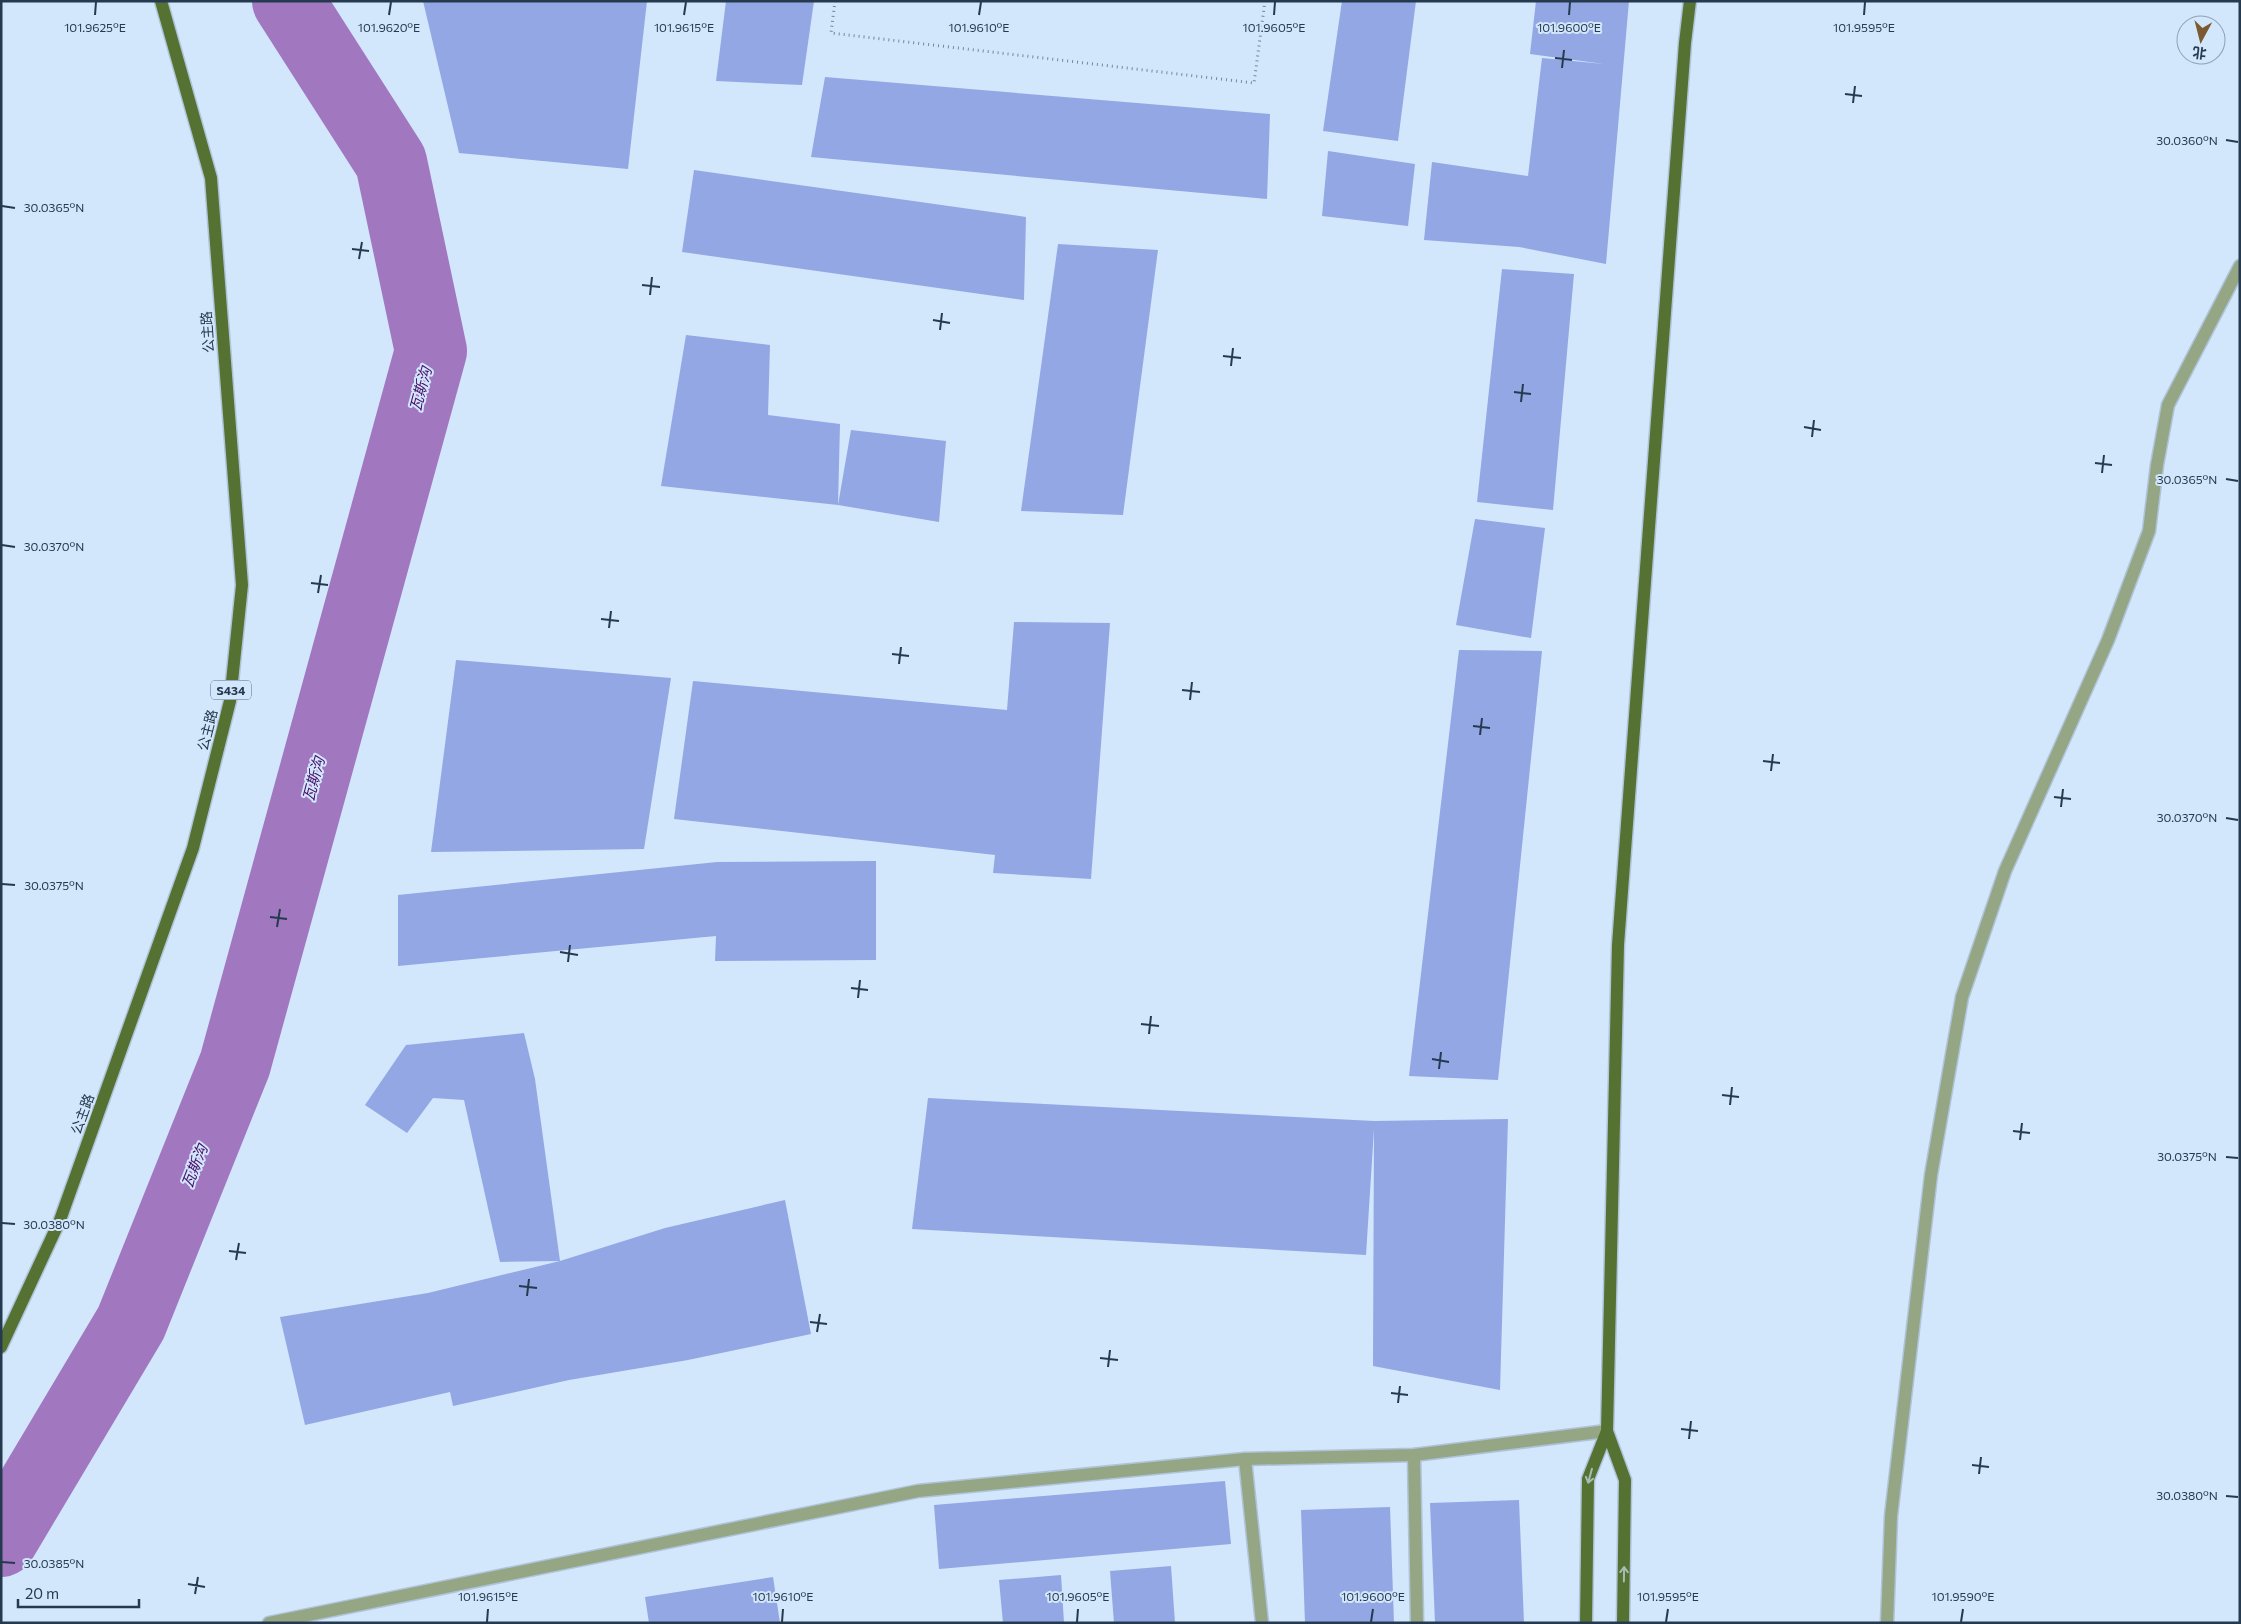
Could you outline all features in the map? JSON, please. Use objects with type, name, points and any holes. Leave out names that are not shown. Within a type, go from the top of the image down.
[{"type":"main road","name":"公主路","points":[[1,1347],[60,1220],[190,857],[230,701],[242,585],[211,178],[161,1]]},
{"type":"main road","points":[[1586,1623],[1588,1479],[1607,1431],[1618,945],[1685,44],[1690,1]]},
{"type":"main road","points":[[1607,1431],[1625,1480],[1623,1623]]},
{"type":"street","points":[[1887,1623],[1891,1516],[1931,1175],[1962,996],[2005,871],[2108,640],[2149,532],[2157,465],[2168,405],[2240,266]]},
{"type":"street","points":[[269,1623],[918,1491],[1244,1459],[1414,1455],[1607,1431]]},
{"type":"street","points":[[1414,1455],[1417,1623]]},
{"type":"street","points":[[1244,1459],[1262,1623]]},
{"type":"path","points":[[836,1],[831,33],[1254,83],[1265,1]]},
{"type":"building","points":[[423,1],[647,1],[628,169],[459,153]]},
{"type":"building","points":[[726,1],[814,1],[802,85],[716,81]]},
{"type":"building","points":[[1342,1],[1416,1],[1398,141],[1323,131]]},
{"type":"building","points":[[1536,1],[1629,1],[1606,264],[1519,247],[1424,240],[1432,162],[1528,176],[1542,58],[1604,64],[1530,54]]},
{"type":"building","points":[[825,77],[1270,114],[1267,199],[811,157]]},
{"type":"building","points":[[1328,151],[1415,164],[1408,226],[1322,216]]},
{"type":"building","points":[[694,170],[1026,217],[1024,300],[682,252]]},
{"type":"building","points":[[1058,244],[1158,250],[1123,515],[1021,511]]},
{"type":"building","points":[[1502,269],[1574,274],[1553,510],[1477,502]]},
{"type":"building","points":[[686,335],[770,345],[768,415],[840,424],[838,505],[661,486]]},
{"type":"building","points":[[851,430],[946,441],[939,522],[838,505]]},
{"type":"building","points":[[1475,519],[1545,528],[1531,638],[1456,625]]},
{"type":"building","points":[[1014,622],[1110,623],[1091,879],[993,873],[995,855],[674,819],[693,681],[1007,710]]},
{"type":"building","points":[[1459,650],[1542,651],[1498,1080],[1409,1076]]},
{"type":"building","points":[[456,660],[671,678],[644,849],[431,852]]},
{"type":"building","points":[[876,861],[876,960],[715,961],[716,936],[398,966],[398,895],[717,862]]},
{"type":"building","points":[[524,1033],[535,1079],[560,1261],[500,1262],[464,1100],[433,1098],[407,1133],[365,1105],[406,1045]]},
{"type":"building","points":[[928,1098],[1374,1121],[1508,1119],[1500,1390],[1373,1366],[1374,1129],[1366,1255],[912,1229]]},
{"type":"building","points":[[785,1200],[811,1334],[688,1360],[569,1380],[453,1406],[450,1392],[305,1425],[280,1317],[428,1293],[560,1261],[665,1228]]},
{"type":"building","points":[[1225,1481],[1231,1544],[939,1569],[934,1505]]},
{"type":"building","points":[[1519,1500],[1524,1623],[1435,1623],[1430,1503]]},
{"type":"building","points":[[1390,1507],[1394,1623],[1305,1623],[1301,1510]]},
{"type":"building","points":[[1171,1566],[1175,1623],[1114,1623],[1110,1571]]},
{"type":"building","points":[[1061,1575],[1064,1623],[1003,1623],[999,1580]]},
{"type":"building","points":[[773,1577],[780,1623],[649,1623],[645,1597]]},
{"type":"waterway","name":"瓦斯沟","points":[[1,1541],[131,1323],[235,1064],[431,351],[391,162],[288,1]]}]
